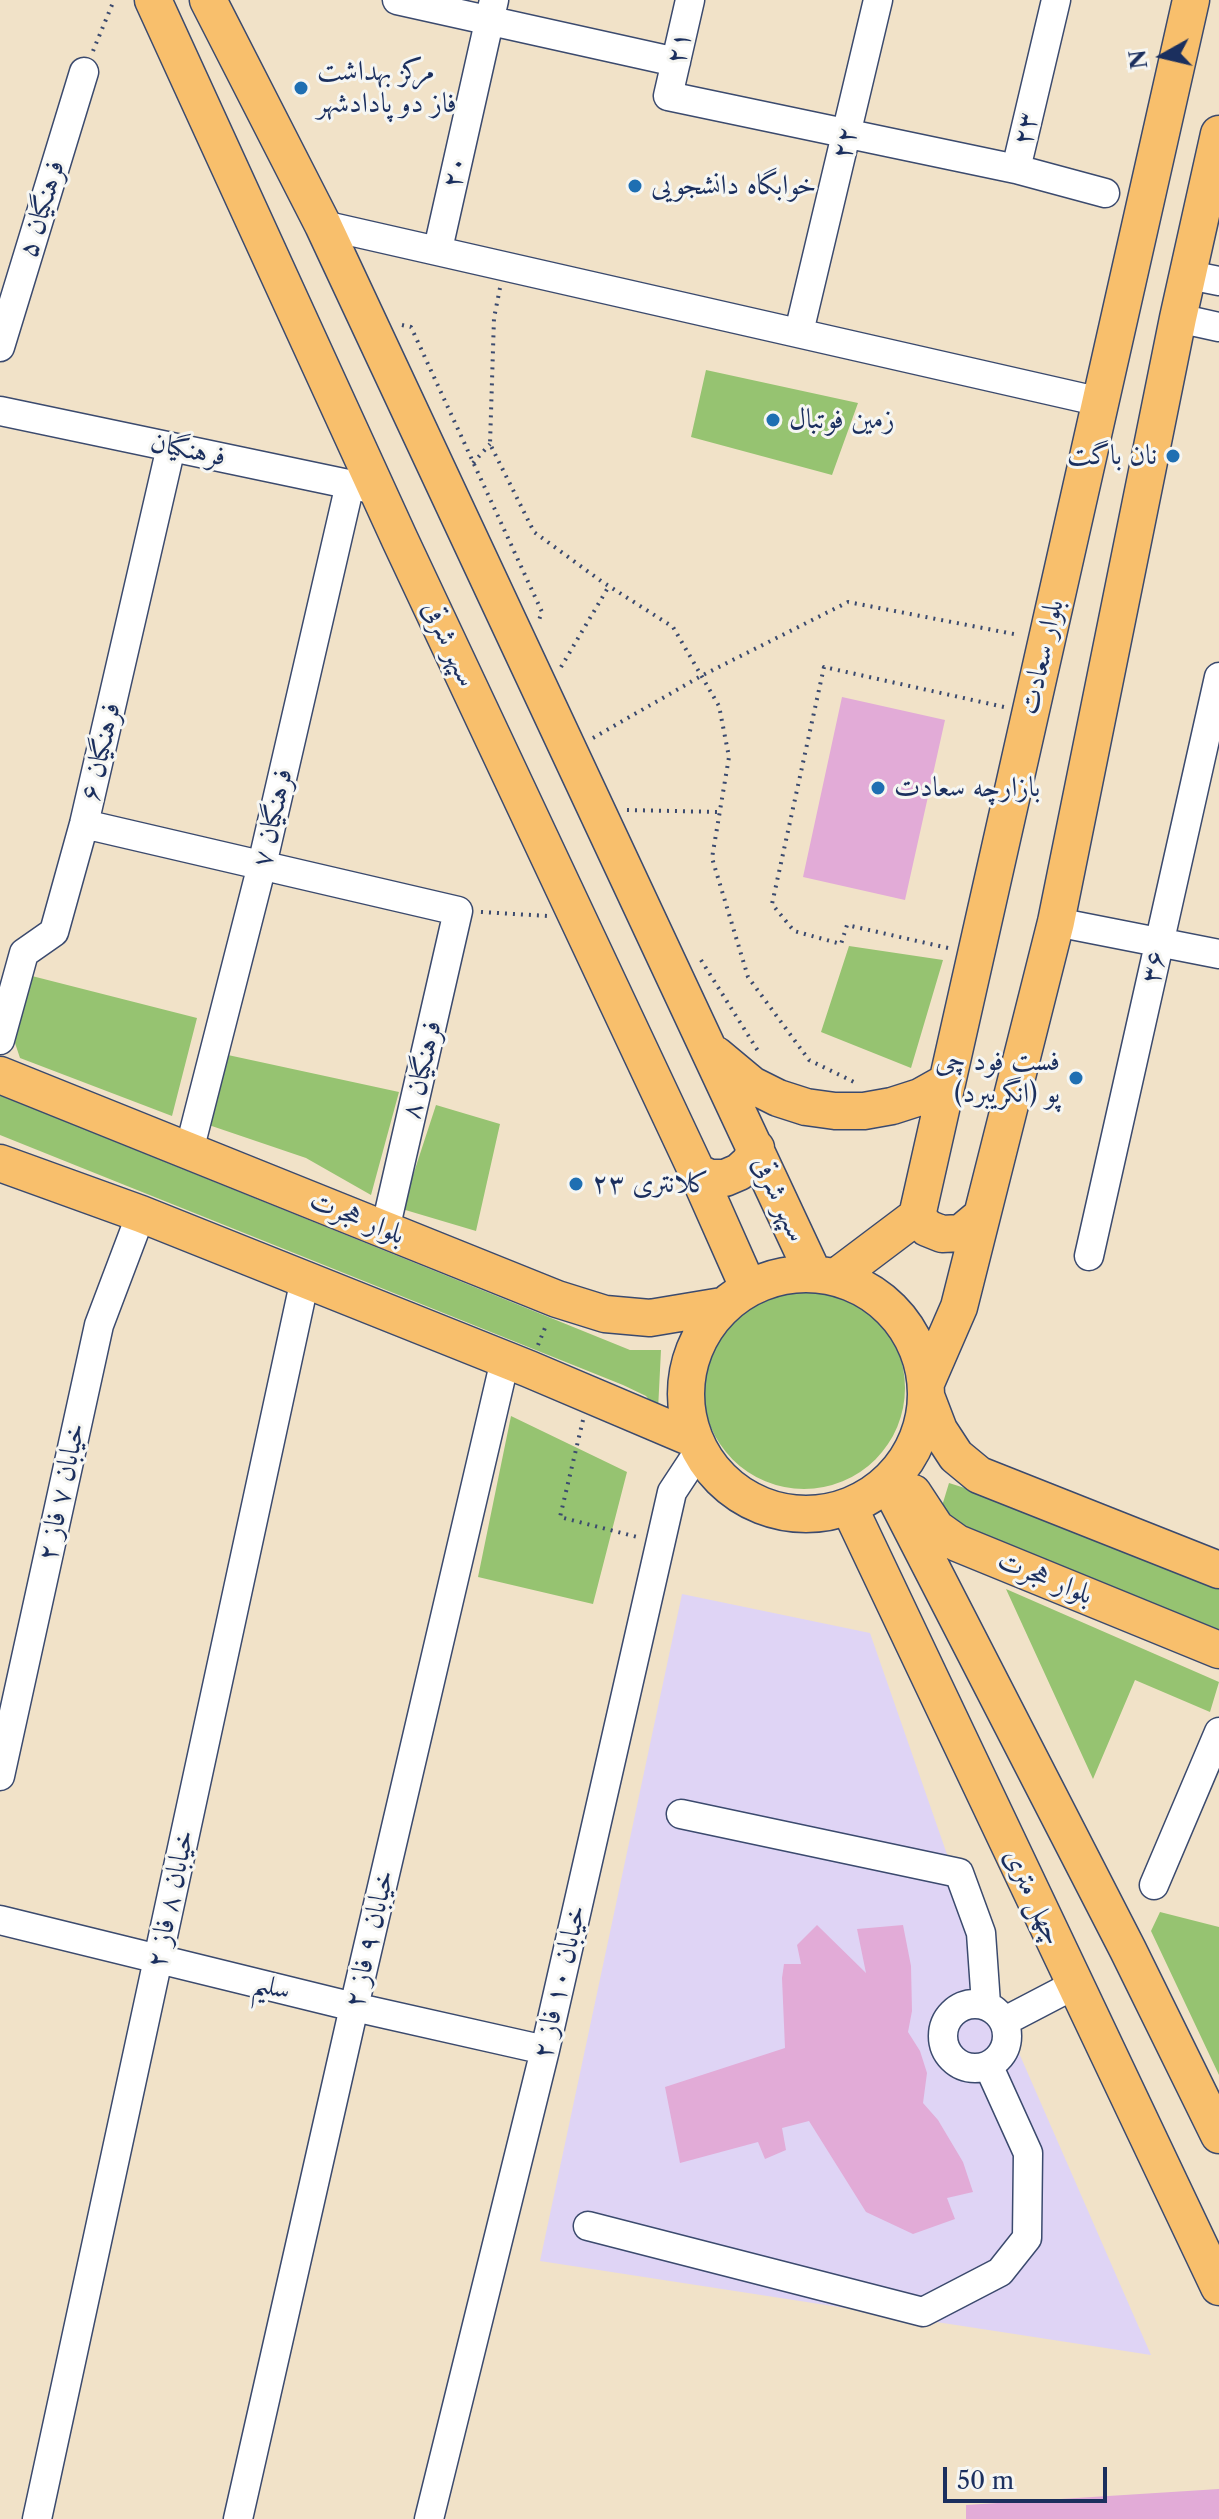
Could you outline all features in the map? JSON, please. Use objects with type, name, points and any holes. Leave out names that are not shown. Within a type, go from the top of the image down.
[{"type":"main road","name":"سپهر شرقی","points":[[153,0],[363,487],[578,918],[697,1172],[735,1297]]},
{"type":"main road","name":"سپهر شرقی","points":[[208,0],[323,225],[756,1148],[824,1275]]},
{"type":"main road","name":"بلوار سعادت","points":[[917,1216],[1191,0]]},
{"type":"main road","points":[[1218,1563],[979,1475],[956,1456],[939,1430],[926,1389],[920,1354],[906,1327],[887,1305],[864,1287],[824,1275],[779,1275],[735,1297],[704,1328],[691,1354],[685,1382],[686,1411],[696,1445],[720,1479],[748,1500],[780,1512],[815,1514],[849,1507],[893,1477],[919,1436],[926,1389],[959,1307],[1056,922],[1178,318],[1204,278],[1219,134]]},
{"type":"main road","points":[[709,1047],[752,1085],[778,1098],[820,1109],[864,1111],[892,1106],[920,1097],[945,1083]]},
{"type":"main road","name":"بلوار هجرت","points":[[0,1075],[557,1299],[605,1314],[650,1318],[735,1297]]},
{"type":"main road","points":[[697,1172],[710,1178],[725,1178],[739,1172],[750,1162],[756,1148]]},
{"type":"main road","points":[[0,1163],[141,1214],[517,1364],[696,1445]]},
{"type":"main road","points":[[824,1275],[917,1216],[927,1228],[942,1234],[961,1233],[979,1218]]},
{"type":"main road","name":"بلوار هجرت","points":[[893,1477],[936,1528],[957,1543],[1219,1650]]},
{"type":"main road","name":"چهل متری","points":[[893,1477],[1219,2135]]},
{"type":"main road","name":"چهل متری","points":[[849,1507],[1219,2287]]},
{"type":"street","points":[[397,0],[492,10],[676,62]]},
{"type":"street","name":"۲۱","points":[[690,0],[668,96],[848,133]]},
{"type":"street","name":"۲۲","points":[[799,332],[878,0]]},
{"type":"street","name":"۲۳","points":[[1056,0],[1016,169],[1105,193]]},
{"type":"street","name":"۲۰","points":[[438,249],[492,10]]},
{"type":"street","name":"فرهنگیان ۵","points":[[0,347],[84,72]]},
{"type":"street","points":[[848,133],[1016,169]]},
{"type":"street","points":[[323,225],[1101,402]]},
{"type":"street","points":[[1178,318],[1219,327]]},
{"type":"street","name":"فرهنگیان","points":[[0,411],[363,487]]},
{"type":"street","name":"فرهنگیان ۶","points":[[0,1040],[24,953],[54,932],[84,824],[171,447]]},
{"type":"street","name":"فرهنگیان ۷","points":[[189,1151],[363,487]]},
{"type":"street","name":"۳۶","points":[[1089,1256],[1219,677]]},
{"type":"street","points":[[84,824],[458,911]]},
{"type":"street","name":"فرهنگیان ۸","points":[[385,1230],[458,911]]},
{"type":"street","points":[[1056,922],[1219,954]]},
{"type":"street","name":"خیابان ۷ فاز ۲","points":[[0,1776],[99,1325],[141,1214]]},
{"type":"street","name":"خیابان ۸ فاز ۲","points":[[37,2519],[305,1279]]},
{"type":"street","name":"خیابان ۹ فاز ۲","points":[[238,2519],[354,2007],[517,1364]]},
{"type":"street","name":"خیابان ۱۰ فاز ۲","points":[[429,2519],[545,2050],[672,1492],[696,1445]]},
{"type":"street","points":[[1154,1885],[1219,1732]]},
{"type":"street","points":[[681,1814],[959,1873],[981,1933],[996,2012],[1006,2047],[989,2067],[963,2068],[944,2050],[943,2024],[960,2005],[996,2012],[1074,1985]]},
{"type":"street","name":"سلیم","points":[[0,1920],[354,2007],[545,2050]]},
{"type":"street","points":[[588,2226],[923,2312],[1000,2272],[1027,2238],[1028,2153],[989,2067]]},
{"type":"path","points":[[84,72],[114,0]]},
{"type":"path","points":[[505,265],[494,318],[490,444],[534,532],[673,627],[719,706],[729,757],[712,858],[748,977],[809,1060],[861,1085]]},
{"type":"path","points":[[393,323],[411,327],[542,612],[535,630]]},
{"type":"path","points":[[541,689],[556,676],[609,586]]},
{"type":"path","points":[[569,751],[701,676],[848,602],[1046,641]]},
{"type":"path","points":[[956,950],[847,925],[841,944],[794,931],[772,904],[824,667],[1011,709]]},
{"type":"path","points":[[617,810],[720,812]]},
{"type":"path","points":[[458,911],[578,918]]},
{"type":"path","points":[[700,960],[764,1061]]},
{"type":"path","points":[[517,1364],[557,1299]]},
{"type":"path","points":[[589,1394],[560,1517],[660,1543]]},
{"type":"shaded area","points":[[682,1594],[870,1633],[1005,2021],[1151,2355],[540,2261]]},
{"type":"green space","name":"زمین فوتبال","points":[[706,370],[858,403],[832,475],[691,437]]},
{"type":"green space","points":[[849,946],[943,960],[911,1068],[821,1032]]},
{"type":"green space","points":[[28,975],[197,1018],[172,1116],[20,1058],[15,1043]]},
{"type":"green space","points":[[214,1052],[399,1092],[371,1195],[306,1158],[197,1121]]},
{"type":"green space","points":[[0,1095],[630,1350],[661,1350],[658,1410],[646,1396],[623,1385],[0,1135]]},
{"type":"green space","points":[[436,1105],[500,1124],[476,1231],[402,1209]]},
{"type":"green space","points":[[804,1287],[824,1288],[843,1294],[876,1316],[898,1349],[904,1368],[904,1408],[898,1427],[876,1460],[843,1482],[824,1488],[804,1489],[784,1488],[765,1482],[732,1460],[710,1427],[704,1408],[703,1388],[704,1368],[710,1349],[732,1316],[765,1294],[784,1288]]},
{"type":"green space","points":[[511,1416],[627,1472],[593,1604],[478,1577]]},
{"type":"green space","points":[[949,1483],[987,1495],[1219,1588],[1219,1630],[945,1519],[942,1506]]},
{"type":"green space","points":[[1006,1589],[1219,1682],[1210,1712],[1135,1680],[1093,1779]]},
{"type":"green space","points":[[1160,1912],[1219,1927],[1219,2075],[1151,1931]]},
{"type":"building","points":[[842,697],[945,720],[905,900],[803,877]]},
{"type":"building","points":[[817,1925],[866,1973],[857,1929],[903,1925],[911,1966],[912,2011],[908,2032],[920,2051],[927,2073],[923,2103],[938,2120],[963,2162],[973,2192],[947,2198],[955,2219],[913,2234],[866,2212],[809,2121],[782,2128],[786,2150],[765,2159],[758,2142],[680,2163],[665,2087],[785,2048],[784,1964],[801,1964],[797,1945]]},
{"type":"building","points":[[1219,2489],[1219,2519],[966,2519],[966,2505]]},
{"type":"place","name":"مرکز بهداشت فاز دو پادادشهر","points":[[301,88]]},
{"type":"place","name":"خوابگاه دانشجویی","points":[[635,186]]},
{"type":"place","name":"زمین فوتبال","points":[[773,420]]},
{"type":"place","name":"نان باگت","points":[[1173,456]]},
{"type":"place","name":"بازارچه سعادت","points":[[878,788]]},
{"type":"place","name":"فست فود چی پو (انگریبرد)","points":[[1076,1078]]},
{"type":"place","name":"کلانتری ۲۳","points":[[576,1184]]}]
